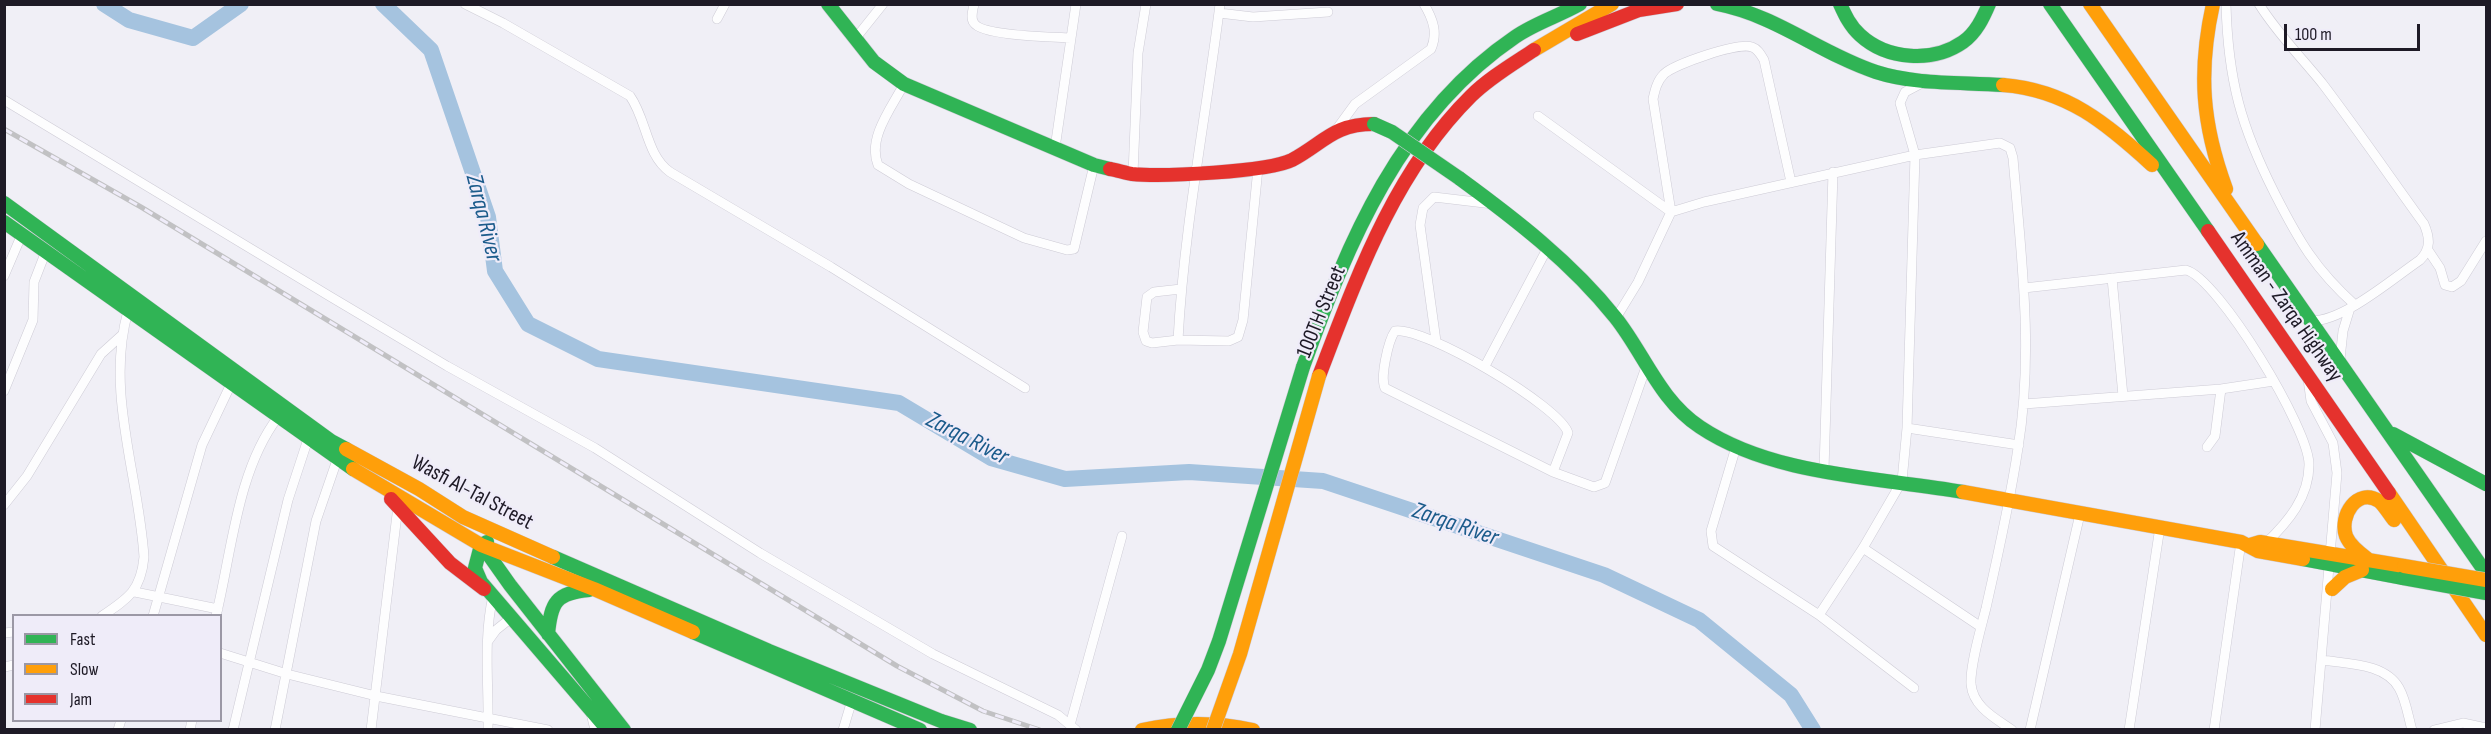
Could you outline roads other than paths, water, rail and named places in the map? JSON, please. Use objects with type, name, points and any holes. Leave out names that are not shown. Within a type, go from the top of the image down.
[{"type":"main road","points":[[828,4],[874,62],[904,84],[1094,165],[1133,174],[1194,173],[1281,165],[1336,130],[1360,124],[1374,124],[1392,132],[1496,204],[1568,264],[1616,318],[1674,407],[1701,428],[1736,447],[1782,461],[1824,470],[1902,481],[2160,527],[2246,544],[2258,551],[2332,559]]},
{"type":"main road","points":[[1523,32],[1555,4]]},
{"type":"main road","name":"100TH Street","points":[[1178,729],[1208,670],[1219,642],[1304,367],[1334,280],[1366,210],[1396,158],[1436,107],[1482,63],[1523,32],[1580,4]]},
{"type":"main road","name":"100TH Street","points":[[1213,729],[1227,698],[1295,453],[1319,376],[1359,274],[1411,169],[1449,118],[1472,95],[1539,47],[1612,4]]},
{"type":"main road","points":[[1539,47],[1639,10],[1677,4]]},
{"type":"main road","points":[[1717,4],[1735,7],[1767,18],[1846,60],[1878,72],[1926,80],[2030,88],[2059,98],[2086,111],[2112,129],[2175,186]]},
{"type":"main road","points":[[1840,4],[1856,33],[1873,46],[1885,51],[1910,55],[1936,53],[1963,42],[1977,28],[1989,4]]},
{"type":"main road","name":"Amman - Zarqa Highway","points":[[2050,4],[2487,635]]},
{"type":"main road","name":"Amman - Zarqa Highway","points":[[2090,4],[2487,573]]},
{"type":"main road","points":[[2213,4],[2202,66],[2204,104],[2210,140],[2237,216]]},
{"type":"main road","name":"Wasfi Al-Tal Street","points":[[4,203],[331,441],[419,489],[463,517],[779,655],[941,722],[970,729]]},
{"type":"main road","name":"Wasfi Al-Tal Street","points":[[4,222],[337,460],[383,490],[481,544],[594,589],[920,729]]},
{"type":"main road","points":[[2390,433],[2487,484]]},
{"type":"main road","points":[[383,490],[454,566],[491,594]]},
{"type":"main road","points":[[2365,565],[2346,537],[2344,528],[2345,514],[2352,504],[2365,498],[2379,502],[2412,543],[2432,557]]},
{"type":"main road","points":[[463,517],[548,634],[624,729]]},
{"type":"main road","points":[[481,544],[503,535]]},
{"type":"main road","points":[[2246,544],[2266,543],[2332,559],[2404,572],[2487,593]]},
{"type":"main road","points":[[481,544],[475,568],[477,575],[511,618],[608,729]]},
{"type":"main road","points":[[2332,589],[2365,565]]},
{"type":"main road","points":[[2404,572],[2487,580]]},
{"type":"main road","points":[[548,634],[550,611],[560,595],[571,591],[594,589]]},
{"type":"main road","points":[[1142,729],[1196,725],[1253,729]]},
{"type":"street","points":[[465,4],[503,23],[630,96],[642,117],[657,160],[670,172],[831,267],[1025,388]]},
{"type":"street","points":[[717,19],[725,4]]},
{"type":"street","points":[[855,39],[883,4]]},
{"type":"street","points":[[974,4],[973,22],[979,27],[1004,33],[1071,38]]},
{"type":"street","points":[[1055,148],[1076,4]]},
{"type":"street","points":[[1133,174],[1138,53],[1146,4]]},
{"type":"street","points":[[1336,130],[1362,98],[1431,49],[1436,39],[1424,4]]},
{"type":"street","points":[[2226,4],[2227,46],[2232,80],[2240,114],[2252,146],[2306,252],[2352,307]]},
{"type":"street","points":[[2259,4],[2269,20],[2360,134],[2424,224],[2429,236],[2428,250],[2420,260],[2352,307],[2333,317],[2310,321]]},
{"type":"street","points":[[1178,340],[1181,289],[1194,173],[1220,9],[1253,17],[1328,12]]},
{"type":"street","points":[[1616,318],[1638,282],[1671,212],[1654,105],[1656,86],[1662,75],[1672,67],[1735,47],[1755,48],[1764,60],[1791,182]]},
{"type":"street","points":[[1819,615],[1863,548],[1902,481],[1907,428],[1915,155],[1900,103],[1905,92],[1926,80]]},
{"type":"street","points":[[904,84],[874,146],[878,165],[900,179],[1024,238],[1067,250],[1074,249],[1094,165]]},
{"type":"street","points":[[4,100],[418,349],[595,448],[760,552],[933,654],[1049,710],[1073,727],[1122,536]]},
{"type":"street","points":[[1538,116],[1671,212]]},
{"type":"street","points":[[1671,212],[1698,203],[1915,155],[2000,143],[2010,148],[2013,158],[2024,288],[2027,365],[2019,445],[2010,500],[1972,677],[1973,692],[1982,708],[2012,729]]},
{"type":"street","points":[[1181,289],[1154,292],[1147,297],[1143,332],[1148,343],[1178,340],[1229,341],[1238,337],[1243,320],[1258,168]]},
{"type":"street","points":[[1824,470],[1833,172]]},
{"type":"street","points":[[1436,341],[1421,240],[1420,214],[1427,202],[1434,197],[1496,204]]},
{"type":"street","points":[[4,276],[22,234]]},
{"type":"street","points":[[2428,250],[2440,268],[2445,285],[2452,287],[2459,284],[2487,241]]},
{"type":"street","points":[[1485,366],[1548,247]]},
{"type":"street","points":[[4,391],[33,320],[34,282],[46,251]]},
{"type":"street","points":[[2024,288],[2186,270],[2196,274],[2246,335],[2274,381],[2301,430],[2310,463],[2307,482],[2294,511],[2287,522],[2266,543]]},
{"type":"street","points":[[2112,278],[2123,396]]},
{"type":"street","points":[[2340,363],[2343,331],[2352,307]]},
{"type":"street","points":[[103,614],[135,592],[140,582],[144,557],[120,392],[122,335],[128,311]]},
{"type":"street","points":[[1553,472],[1567,437],[1567,428],[1560,420],[1485,366],[1436,341],[1403,331],[1395,331],[1383,379],[1385,388],[1553,472],[1594,487],[1605,483],[1646,367]]},
{"type":"street","points":[[4,505],[27,476],[102,354],[122,335]]},
{"type":"street","points":[[2308,374],[2311,400],[2327,429],[2336,458],[2332,589],[2326,607]]},
{"type":"street","points":[[2024,404],[2221,388],[2274,381]]},
{"type":"street","points":[[153,614],[202,445],[231,384]]},
{"type":"street","points":[[2207,447],[2215,436],[2221,388]]},
{"type":"street","points":[[135,592],[159,596],[217,612],[253,462],[265,434],[278,417]]},
{"type":"street","points":[[1907,428],[2019,445]]},
{"type":"street","points":[[233,729],[251,662],[288,500],[308,439]]},
{"type":"street","points":[[1736,447],[1711,531],[1713,546],[1819,615],[1914,688]]},
{"type":"street","points":[[275,729],[316,521],[337,460]]},
{"type":"street","points":[[371,729],[398,506]]},
{"type":"street","points":[[2030,729],[2080,514]]},
{"type":"street","points":[[2315,729],[2332,559],[2345,514]]},
{"type":"street","points":[[2129,729],[2160,527]]},
{"type":"street","points":[[2214,729],[2246,544]]},
{"type":"street","points":[[1863,548],[1981,627]]},
{"type":"street","points":[[488,729],[488,641],[491,594]]},
{"type":"street","points":[[488,641],[496,630],[511,618]]},
{"type":"street","points":[[222,654],[287,674],[376,696],[548,729]]},
{"type":"street","points":[[2322,660],[2373,669],[2387,674],[2400,690],[2412,729]]},
{"type":"street","points":[[843,729],[852,700]]},
{"type":"street","points":[[590,708],[595,729]]},
{"type":"street","points":[[2434,729],[2463,723],[2487,728]]},
{"type":"waterway","name":"Zarqa River","points":[[104,4],[129,20],[193,38],[241,4]]},
{"type":"waterway","name":"Zarqa River","points":[[383,4],[431,50],[488,217],[495,271],[528,324],[598,359],[899,403],[991,458],[1065,479],[1189,472],[1323,481],[1604,575],[1699,620],[1791,695],[1813,730]]},
{"type":"railway","points":[[4,129],[141,207],[897,666],[983,711],[1040,730]]}]
